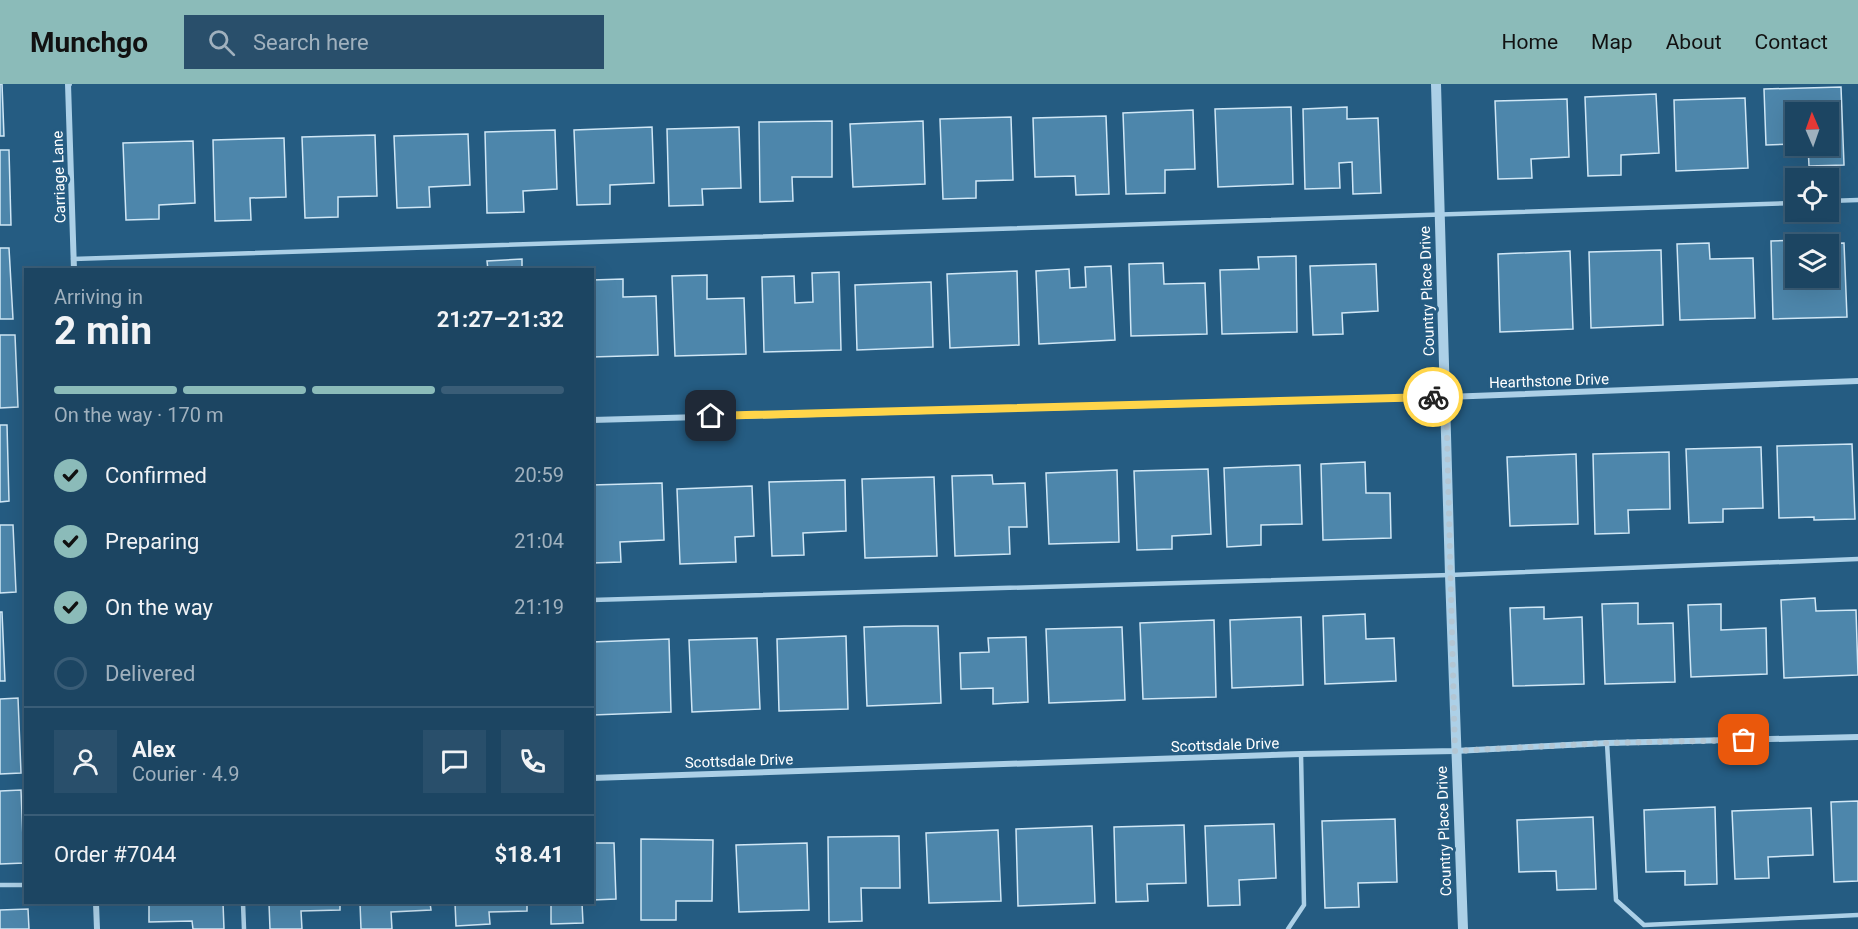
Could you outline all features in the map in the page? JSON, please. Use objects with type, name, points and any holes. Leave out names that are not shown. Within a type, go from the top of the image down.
[{"type":"street","name":"Carriage Lane","points":[[68,84],[74,268]]},
{"type":"street","name":"Country Place Drive","points":[[1436,84],[1455,751],[1463,929]]},
{"type":"street","name":"Hearthstone Drive","points":[[594,420],[1446,397],[1858,381]]},
{"type":"street","name":"Scottsdale Drive","points":[[594,778],[1301,754],[1455,751],[1607,743],[1858,737]]},
{"type":"street","points":[[96,904],[97,929]]},
{"type":"lane","points":[[1839,201],[1858,200]]},
{"type":"lane","points":[[73,259],[1439,216],[1785,202]]},
{"type":"lane","points":[[594,600],[1450,575],[1858,559]]},
{"type":"lane","points":[[1607,743],[1616,900],[1644,925],[1858,915]]},
{"type":"lane","points":[[1288,929],[1304,906],[1301,754]]},
{"type":"lane","points":[[0,885],[24,885]]},
{"type":"lane","points":[[243,904],[244,929]]},
{"type":"building","points":[[0,84],[2,84],[4,136],[0,136]]},
{"type":"building","points":[[1841,87],[1844,165],[1809,166],[1808,156],[1839,156],[1839,102],[1785,102],[1785,144],[1766,145],[1764,89]]},
{"type":"building","points":[[1656,94],[1659,153],[1621,155],[1621,175],[1588,176],[1585,97]]},
{"type":"building","points":[[1745,98],[1748,168],[1676,171],[1674,100]]},
{"type":"building","points":[[1567,99],[1569,157],[1531,159],[1532,178],[1498,179],[1495,101]]},
{"type":"building","points":[[1291,107],[1293,184],[1218,187],[1215,109]]},
{"type":"building","points":[[1347,107],[1347,119],[1378,118],[1381,193],[1353,194],[1352,162],[1339,163],[1340,188],[1305,189],[1303,109]]},
{"type":"building","points":[[1193,110],[1195,169],[1165,170],[1165,193],[1126,194],[1123,113]]},
{"type":"building","points":[[1106,116],[1109,194],[1076,195],[1075,176],[1035,177],[1033,118]]},
{"type":"building","points":[[1011,117],[1013,180],[976,181],[976,198],[943,199],[940,119]]},
{"type":"building","points":[[832,121],[832,177],[792,177],[793,201],[760,202],[759,122]]},
{"type":"building","points":[[923,121],[925,184],[853,187],[850,124]]},
{"type":"building","points":[[652,127],[654,183],[610,185],[610,204],[577,205],[574,130]]},
{"type":"building","points":[[739,127],[741,188],[702,189],[703,205],[669,206],[667,129]]},
{"type":"building","points":[[555,130],[557,189],[523,191],[524,212],[487,213],[485,132]]},
{"type":"building","points":[[468,134],[470,185],[429,187],[430,207],[397,208],[394,136]]},
{"type":"building","points":[[375,135],[377,196],[338,197],[338,217],[305,218],[302,137]]},
{"type":"building","points":[[284,138],[286,197],[250,198],[251,220],[215,221],[213,140]]},
{"type":"building","points":[[193,141],[195,203],[159,205],[159,219],[126,220],[123,143]]},
{"type":"building","points":[[0,150],[9,150],[11,225],[0,225]]},
{"type":"building","points":[[1771,241],[1785,241],[1785,288],[1839,288],[1839,243],[1844,243],[1847,317],[1773,319]]},
{"type":"building","points":[[1709,243],[1710,259],[1753,258],[1755,318],[1680,320],[1677,244]]},
{"type":"building","points":[[0,248],[9,248],[13,319],[0,319]]},
{"type":"building","points":[[1661,250],[1663,325],[1591,328],[1589,252]]},
{"type":"building","points":[[1570,251],[1573,329],[1500,332],[1498,254]]},
{"type":"building","points":[[1296,256],[1297,332],[1222,334],[1220,270],[1259,269],[1258,257]]},
{"type":"building","points":[[522,259],[522,268],[488,268],[487,261]]},
{"type":"building","points":[[1163,263],[1164,284],[1205,283],[1207,334],[1131,336],[1129,264]]},
{"type":"building","points":[[1376,264],[1378,311],[1342,313],[1343,334],[1313,335],[1310,266]]},
{"type":"building","points":[[1111,266],[1115,340],[1039,344],[1036,271],[1069,269],[1070,288],[1086,287],[1085,267]]},
{"type":"building","points":[[1017,271],[1019,345],[950,348],[947,274]]},
{"type":"building","points":[[839,272],[841,350],[764,352],[762,277],[794,276],[795,303],[813,302],[812,273]]},
{"type":"building","points":[[707,275],[707,299],[744,298],[746,354],[675,356],[672,276]]},
{"type":"building","points":[[623,279],[623,297],[656,296],[658,355],[594,357],[594,280]]},
{"type":"building","points":[[931,282],[933,347],[857,350],[855,285]]},
{"type":"building","points":[[0,335],[15,335],[18,407],[0,408]]},
{"type":"building","points":[[0,425],[7,425],[9,501],[0,502]]},
{"type":"building","points":[[1852,444],[1855,519],[1779,518],[1777,446]]},
{"type":"building","points":[[1761,447],[1763,508],[1723,509],[1723,522],[1689,523],[1686,449]]},
{"type":"building","points":[[1669,452],[1670,509],[1628,510],[1629,533],[1595,534],[1593,454]]},
{"type":"building","points":[[1576,454],[1578,524],[1510,526],[1507,457]]},
{"type":"building","points":[[1365,462],[1366,493],[1390,493],[1391,538],[1323,540],[1321,464]]},
{"type":"building","points":[[1300,465],[1302,524],[1261,525],[1261,545],[1227,547],[1224,468]]},
{"type":"building","points":[[1208,469],[1211,534],[1172,536],[1172,549],[1137,550],[1134,471]]},
{"type":"building","points":[[1117,470],[1119,542],[1049,544],[1046,473]]},
{"type":"building","points":[[992,475],[993,484],[1025,483],[1027,527],[1009,527],[1010,554],[955,556],[952,476]]},
{"type":"building","points":[[934,477],[937,556],[865,558],[862,479]]},
{"type":"building","points":[[845,480],[846,531],[803,533],[804,555],[772,556],[769,482]]},
{"type":"building","points":[[662,483],[664,540],[620,542],[621,562],[594,563],[594,485]]},
{"type":"building","points":[[752,486],[754,536],[735,537],[736,562],[680,564],[677,489]]},
{"type":"building","points":[[0,525],[13,525],[16,592],[0,593]]},
{"type":"building","points":[[1815,598],[1816,611],[1856,610],[1858,675],[1784,678],[1781,600]]},
{"type":"building","points":[[1638,603],[1638,624],[1673,623],[1675,682],[1605,684],[1602,604]]},
{"type":"building","points":[[1721,604],[1721,630],[1766,628],[1767,674],[1691,677],[1688,605]]},
{"type":"building","points":[[1544,607],[1544,619],[1582,617],[1584,684],[1513,686],[1510,608]]},
{"type":"building","points":[[0,612],[2,612],[5,681],[0,681]]},
{"type":"building","points":[[1365,614],[1366,639],[1394,638],[1396,681],[1325,684],[1323,616]]},
{"type":"building","points":[[1301,617],[1303,685],[1232,688],[1230,620]]},
{"type":"building","points":[[1214,620],[1216,697],[1143,699],[1140,623]]},
{"type":"building","points":[[938,626],[941,703],[867,706],[864,627]]},
{"type":"building","points":[[1122,627],[1125,700],[1049,703],[1046,629]]},
{"type":"building","points":[[846,636],[848,709],[779,711],[777,639]]},
{"type":"building","points":[[1026,637],[1028,702],[993,704],[993,688],[961,689],[960,653],[989,652],[988,638]]},
{"type":"building","points":[[757,638],[760,709],[692,712],[689,640]]},
{"type":"building","points":[[669,639],[671,712],[594,715],[594,642]]},
{"type":"building","points":[[18,698],[21,773],[0,774],[0,699]]},
{"type":"building","points":[[21,790],[24,863],[0,864],[0,791]]},
{"type":"building","points":[[1858,801],[1858,881],[1834,882],[1831,802]]},
{"type":"building","points":[[1715,807],[1717,884],[1685,885],[1685,871],[1646,872],[1644,810]]},
{"type":"building","points":[[1811,808],[1813,855],[1768,857],[1769,878],[1735,879],[1732,811]]},
{"type":"building","points":[[1593,817],[1596,889],[1557,890],[1556,871],[1519,872],[1517,820]]},
{"type":"building","points":[[1395,819],[1397,882],[1358,883],[1359,907],[1325,908],[1322,821]]},
{"type":"building","points":[[1274,824],[1276,878],[1239,880],[1240,905],[1208,906],[1205,826]]},
{"type":"building","points":[[1184,825],[1186,883],[1147,884],[1148,901],[1116,902],[1114,827]]},
{"type":"building","points":[[1092,826],[1095,903],[1018,906],[1016,829]]},
{"type":"building","points":[[998,830],[1001,901],[929,903],[926,833]]},
{"type":"building","points":[[899,836],[900,888],[861,888],[862,921],[829,922],[828,837]]},
{"type":"building","points":[[641,839],[713,840],[712,901],[676,901],[676,920],[641,920]]},
{"type":"building","points":[[594,843],[614,843],[616,899],[594,900]]},
{"type":"building","points":[[807,843],[809,910],[739,912],[736,845]]},
{"type":"building","points":[[149,904],[223,904],[224,929],[193,929],[192,921],[149,922]]},
{"type":"building","points":[[269,904],[340,904],[340,910],[301,911],[302,929],[270,929]]},
{"type":"building","points":[[360,904],[430,904],[431,910],[391,912],[392,929],[361,929]]},
{"type":"building","points":[[455,904],[527,904],[527,911],[489,912],[490,924],[456,926]]},
{"type":"building","points":[[551,904],[582,904],[583,923],[551,924]]},
{"type":"building","points":[[28,909],[29,929],[0,929],[0,910]]},
{"type":"way so far","points":[[1433,397],[1446,397],[1455,751],[1607,743],[1744,740]]},
{"type":"route","points":[[711,416],[1433,397]]}]
